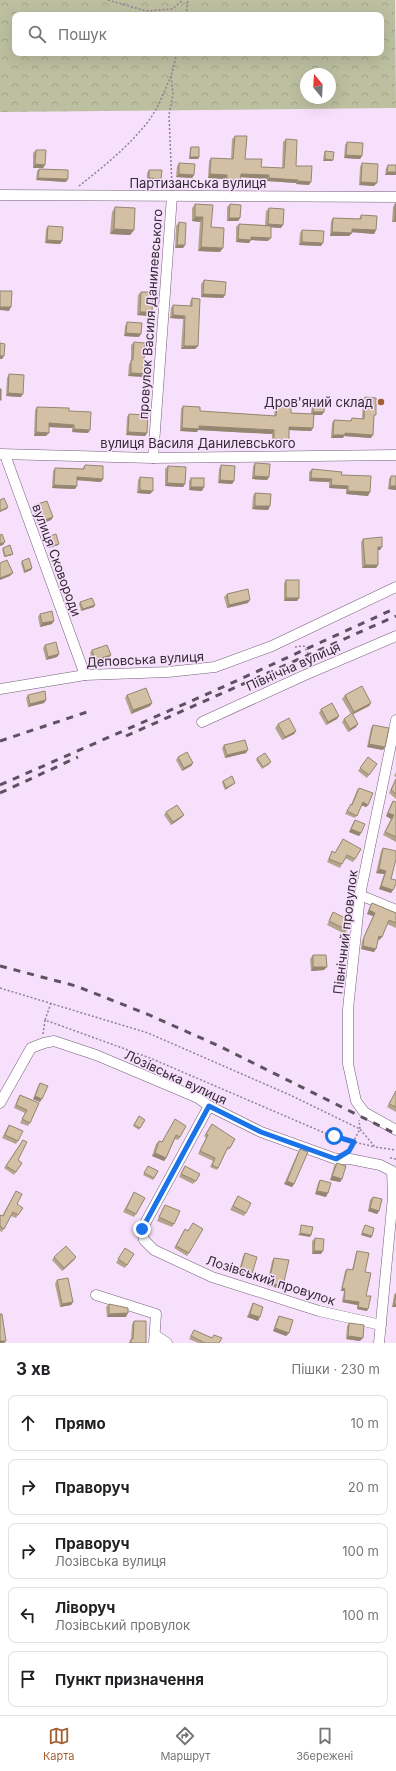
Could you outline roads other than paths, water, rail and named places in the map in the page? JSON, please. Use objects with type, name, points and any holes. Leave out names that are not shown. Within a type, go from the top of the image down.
[{"type":"street","name":"Партизанська вулиця","points":[[0,195],[396,197]]},
{"type":"street","name":"провулок Василя Данилевського","points":[[153,458],[172,196]]},
{"type":"street","name":"вулиця Василя Данилевського","points":[[2,455],[153,458],[396,455]]},
{"type":"street","name":"вулиця Сковороди","points":[[2,455],[85,675]]},
{"type":"street","name":"Деповська вулиця","points":[[0,689],[85,675],[168,672],[214,667],[272,646],[396,587]]},
{"type":"street","name":"Північна вулиця","points":[[202,722],[311,672],[396,636]]},
{"type":"street","name":"Північний провулок","points":[[396,720],[360,895],[348,1009],[348,1064],[356,1101],[364,1112],[396,1130]]},
{"type":"street","points":[[360,895],[396,910]]},
{"type":"street","name":"Лозівська вулиця","points":[[0,1104],[31,1048],[54,1041],[96,1055],[198,1098],[209,1106],[261,1132],[336,1159],[350,1159],[380,1165],[392,1171],[393,1197],[381,1325]]},
{"type":"street","name":"Лозівський провулок","points":[[209,1106],[142,1229],[144,1240],[154,1250],[212,1277],[319,1311],[381,1325]]},
{"type":"street","points":[[96,1295],[156,1314],[155,1339],[167,1343]]},
{"type":"street","points":[[379,1343],[381,1325]]},
{"type":"railway","points":[[0,785],[214,691],[396,608]]},
{"type":"railway","points":[[126,736],[396,616]]},
{"type":"railway","points":[[0,741],[87,712]]},
{"type":"railway","points":[[0,793],[78,757]]},
{"type":"railway","points":[[0,966],[76,986],[147,1014],[219,1046],[396,1134]]},
{"type":"place","name":"Дров'яний склад","points":[[381,402]]}]
